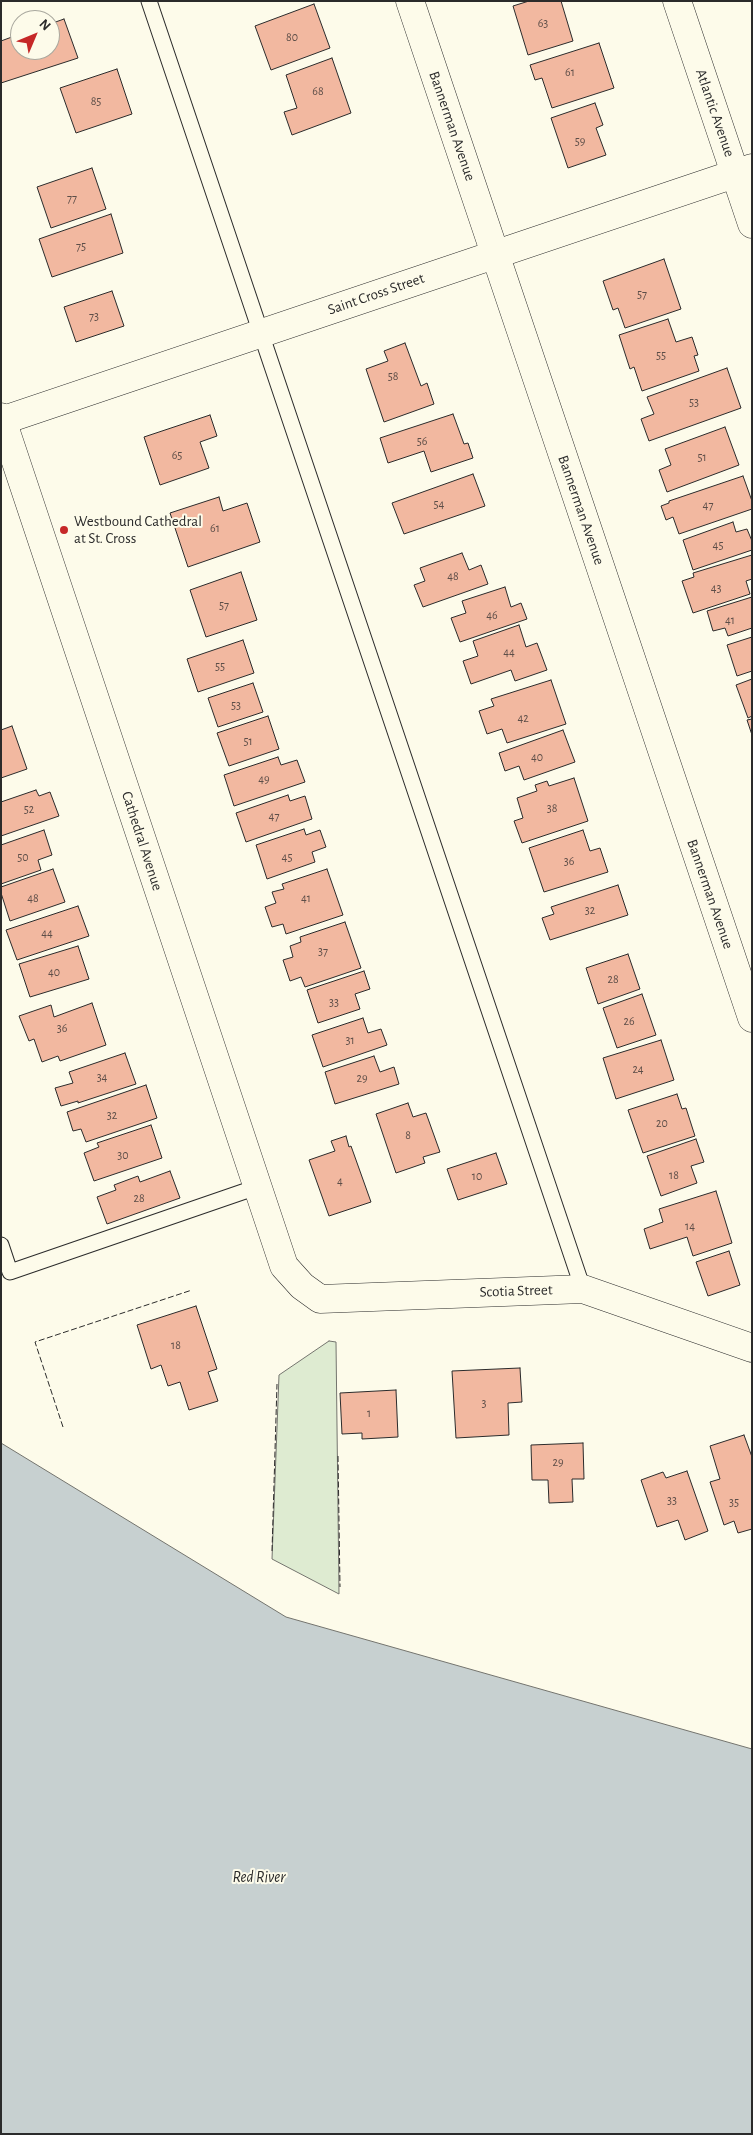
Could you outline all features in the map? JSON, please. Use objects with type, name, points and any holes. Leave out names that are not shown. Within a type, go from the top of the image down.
[{"type":"street","name":"Bannerman Avenue","points":[[410,1],[752,1018]]},
{"type":"street","name":"Atlantic Avenue","points":[[677,1],[744,171],[752,224]]},
{"type":"street","name":"Saint Cross Street","points":[[2,419],[744,171]]},
{"type":"street","name":"Cathedral Avenue","points":[[2,419],[284,1266]]},
{"type":"street","name":"Scotia Street","points":[[284,1266],[302,1286],[320,1299],[583,1289],[752,1348]]},
{"type":"lane","points":[[149,1],[583,1289]]},
{"type":"lane","points":[[1,1245],[10,1272],[257,1187]]},
{"type":"green space","points":[[329,1341],[336,1342],[339,1594],[272,1559],[279,1375]]},
{"type":"water","name":"Red River","points":[[1,1443],[286,1617],[752,1749],[752,2134],[1,2134]]},
{"type":"building","points":[[529,1],[561,1],[573,41],[528,55],[513,6]]},
{"type":"building","points":[[314,4],[330,48],[271,70],[255,26]]},
{"type":"building","points":[[64,19],[78,58],[1,83],[1,41],[10,38],[10,60],[60,60],[60,20]]},
{"type":"building","points":[[599,43],[614,88],[552,108],[542,78],[535,80],[530,65]]},
{"type":"building","points":[[332,58],[351,113],[292,135],[284,112],[297,108],[286,75]]},
{"type":"building","points":[[117,69],[132,114],[76,133],[60,88]]},
{"type":"building","points":[[595,103],[603,125],[596,128],[606,155],[568,168],[551,118]]},
{"type":"building","points":[[92,168],[106,209],[51,228],[37,187]]},
{"type":"building","points":[[111,214],[123,253],[52,277],[39,239]]},
{"type":"building","points":[[664,259],[681,309],[625,328],[618,308],[613,310],[603,281]]},
{"type":"building","points":[[112,291],[124,326],[76,342],[64,307]]},
{"type":"building","points":[[668,319],[676,342],[692,337],[698,355],[694,356],[699,371],[642,391],[634,367],[630,369],[619,335]]},
{"type":"building","points":[[405,343],[421,386],[427,383],[434,404],[384,422],[366,369],[388,361],[384,351]]},
{"type":"building","points":[[727,368],[741,408],[649,441],[641,419],[654,414],[647,397]]},
{"type":"building","points":[[453,414],[464,444],[468,443],[473,458],[431,472],[424,451],[388,463],[380,438]]},
{"type":"building","points":[[210,415],[217,436],[200,442],[209,468],[160,485],[144,437]]},
{"type":"building","points":[[725,427],[739,465],[667,492],[659,470],[671,465],[665,449]]},
{"type":"building","points":[[473,474],[485,506],[404,534],[392,503]]},
{"type":"building","points":[[743,476],[752,501],[752,509],[679,534],[673,517],[666,520],[661,506],[669,503],[669,501]]},
{"type":"building","points":[[219,497],[223,511],[247,503],[260,542],[188,567],[170,513]]},
{"type":"building","points":[[733,522],[736,532],[747,529],[752,541],[752,550],[693,570],[683,540]]},
{"type":"building","points":[[462,553],[469,570],[481,565],[488,584],[423,607],[414,585],[425,581],[420,568]]},
{"type":"building","points":[[752,555],[752,579],[746,581],[750,594],[693,613],[682,581],[694,577],[693,573]]},
{"type":"building","points":[[241,572],[257,620],[206,637],[190,590]]},
{"type":"building","points":[[505,587],[511,607],[521,603],[527,619],[460,642],[451,618],[466,613],[462,601]]},
{"type":"building","points":[[752,597],[752,628],[728,636],[725,628],[713,631],[707,611]]},
{"type":"building","points":[[519,625],[526,647],[537,643],[547,670],[515,681],[511,670],[471,684],[463,661],[478,656],[473,641]]},
{"type":"building","points":[[752,637],[752,671],[737,676],[727,645]]},
{"type":"building","points":[[243,640],[254,673],[198,692],[187,659]]},
{"type":"building","points":[[752,679],[752,716],[748,718],[736,685]]},
{"type":"building","points":[[551,680],[566,724],[507,743],[502,729],[487,734],[479,711],[494,706],[491,699]]},
{"type":"building","points":[[253,683],[263,712],[218,727],[208,698]]},
{"type":"building","points":[[268,716],[279,749],[229,766],[217,733]]},
{"type":"building","points":[[752,719],[752,735],[747,720]]},
{"type":"building","points":[[12,726],[27,769],[1,778],[1,730]]},
{"type":"building","points":[[563,730],[575,762],[524,780],[519,766],[505,771],[499,753]]},
{"type":"building","points":[[278,757],[281,765],[297,760],[305,782],[234,806],[224,775]]},
{"type":"building","points":[[574,778],[588,821],[522,843],[514,821],[523,818],[517,798],[537,791],[535,785],[547,781],[549,786]]},
{"type":"building","points":[[36,790],[39,796],[50,792],[59,816],[1,836],[1,802]]},
{"type":"building","points":[[288,795],[290,801],[305,796],[312,819],[246,842],[236,813]]},
{"type":"building","points":[[304,829],[306,835],[320,830],[326,847],[312,852],[315,862],[267,879],[256,845]]},
{"type":"building","points":[[44,830],[52,855],[38,860],[41,870],[1,884],[1,845]]},
{"type":"building","points":[[583,830],[590,851],[600,848],[608,872],[544,892],[529,848]]},
{"type":"building","points":[[53,869],[65,902],[10,921],[1,893],[1,887]]},
{"type":"building","points":[[327,869],[343,915],[286,934],[283,924],[272,927],[265,907],[276,903],[272,892],[284,889],[282,884]]},
{"type":"building","points":[[618,885],[628,915],[550,940],[542,918],[554,914],[551,907]]},
{"type":"building","points":[[78,906],[89,936],[17,960],[6,930]]},
{"type":"building","points":[[345,922],[361,968],[305,987],[301,977],[290,981],[283,960],[293,957],[290,946],[301,942],[300,937]]},
{"type":"building","points":[[78,946],[89,979],[30,997],[19,964]]},
{"type":"building","points":[[628,954],[640,989],[598,1004],[586,968]]},
{"type":"building","points":[[364,971],[370,989],[355,994],[360,1009],[318,1023],[307,990]]},
{"type":"building","points":[[642,994],[656,1035],[617,1048],[603,1008]]},
{"type":"building","points":[[92,1003],[106,1045],[60,1061],[58,1056],[42,1062],[34,1039],[29,1041],[19,1016],[51,1005],[54,1017]]},
{"type":"building","points":[[363,1018],[368,1033],[381,1029],[387,1045],[323,1067],[312,1035]]},
{"type":"building","points":[[661,1040],[674,1080],[616,1099],[603,1058]]},
{"type":"building","points":[[125,1053],[136,1084],[78,1103],[78,1101],[61,1106],[55,1088],[73,1083],[69,1072]]},
{"type":"building","points":[[374,1056],[380,1072],[394,1067],[399,1084],[335,1104],[325,1072]]},
{"type":"building","points":[[146,1085],[157,1118],[86,1142],[81,1129],[73,1131],[67,1112]]},
{"type":"building","points":[[677,1094],[682,1109],[686,1108],[695,1136],[643,1153],[628,1110]]},
{"type":"building","points":[[408,1103],[413,1117],[426,1113],[440,1152],[423,1157],[425,1163],[396,1173],[376,1114]]},
{"type":"building","points":[[151,1125],[162,1158],[94,1181],[84,1153],[99,1147],[97,1143]]},
{"type":"building","points":[[346,1136],[371,1202],[329,1216],[309,1160],[335,1151],[331,1141]]},
{"type":"building","points":[[696,1139],[704,1162],[691,1166],[697,1183],[661,1196],[647,1156]]},
{"type":"building","points":[[496,1153],[507,1184],[458,1200],[447,1169]]},
{"type":"building","points":[[170,1171],[180,1198],[107,1224],[97,1197],[116,1190],[114,1185],[138,1176],[140,1182]]},
{"type":"building","points":[[716,1191],[732,1243],[693,1256],[687,1237],[650,1249],[644,1229],[663,1222],[659,1209]]},
{"type":"building","points":[[729,1251],[740,1285],[708,1296],[696,1262]]},
{"type":"building","points":[[196,1306],[217,1369],[208,1372],[218,1401],[189,1410],[180,1382],[168,1386],[161,1365],[151,1369],[137,1325]]},
{"type":"building","points":[[520,1368],[522,1402],[508,1403],[509,1435],[456,1438],[452,1371]]},
{"type":"building","points":[[396,1390],[398,1437],[362,1439],[362,1433],[342,1434],[340,1393]]},
{"type":"building","points":[[744,1435],[752,1457],[752,1529],[738,1533],[734,1521],[724,1525],[710,1482],[720,1479],[710,1446]]},
{"type":"building","points":[[583,1443],[584,1479],[572,1479],[573,1502],[549,1503],[548,1480],[532,1480],[531,1445]]},
{"type":"building","points":[[687,1471],[708,1531],[685,1540],[678,1520],[657,1527],[641,1480],[663,1472],[666,1478]]},
{"type":"fence","points":[[63,1427],[35,1342],[192,1290]]},
{"type":"fence","points":[[272,1551],[277,1384]]},
{"type":"fence","points":[[338,1456],[340,1587]]},
{"type":"place","name":"Westbound Cathedral at St. Cross","points":[[64,530]]}]
